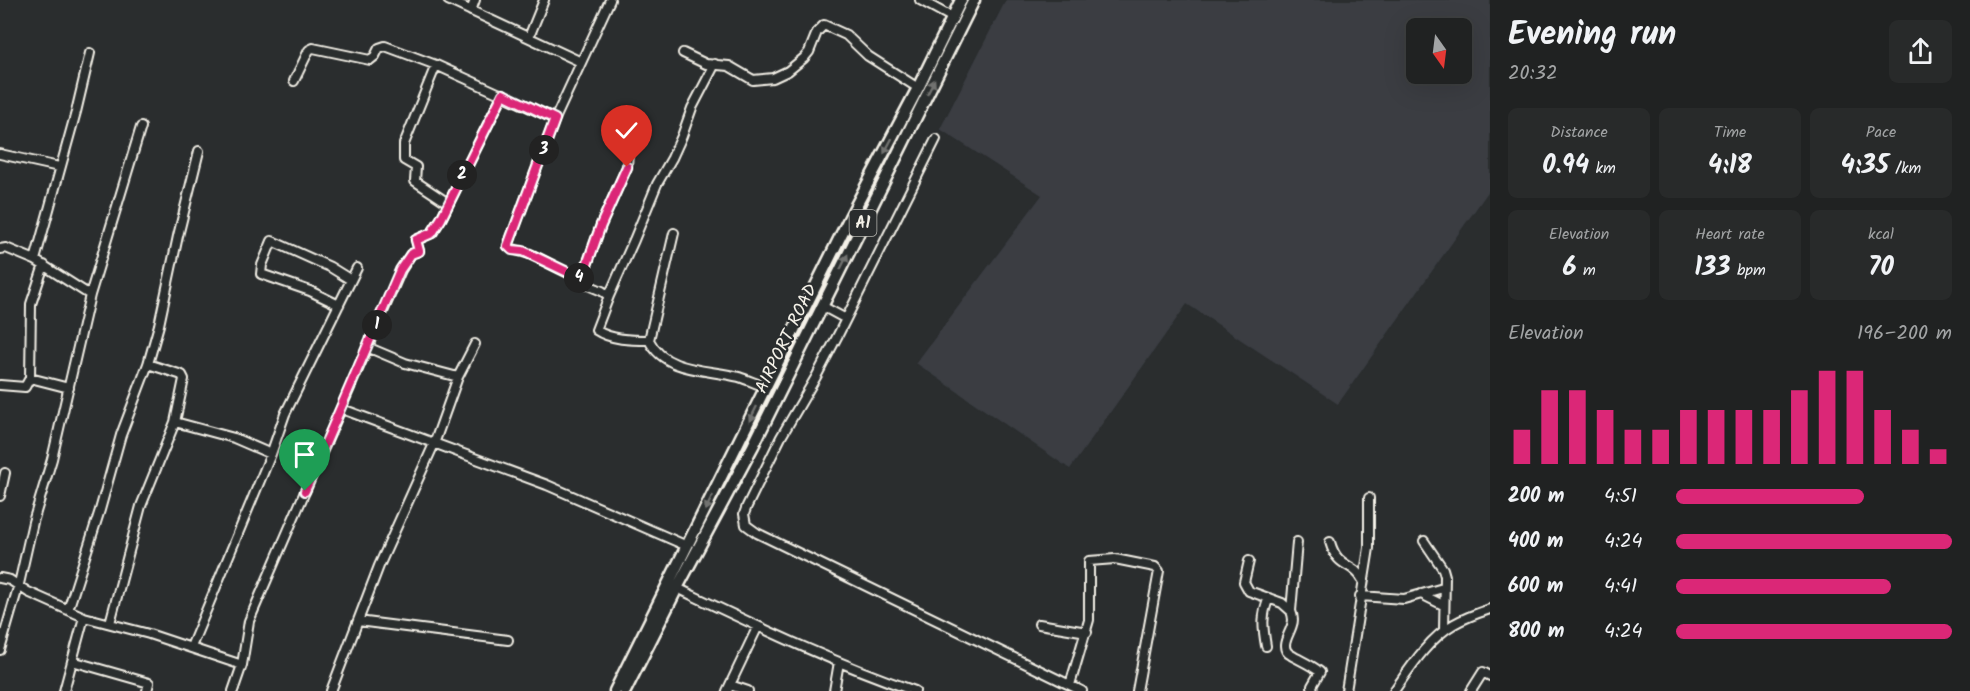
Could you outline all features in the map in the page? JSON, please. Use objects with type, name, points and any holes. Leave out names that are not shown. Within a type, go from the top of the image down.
[{"type":"highway","name":"AIRPORT ROAD","points":[[615,691],[850,217],[961,0]]},
{"type":"highway","name":"AIRPORT ROAD","points":[[625,691],[753,446],[974,0]]},
{"type":"street","points":[[448,0],[581,62]]},
{"type":"street","points":[[471,11],[475,0]]},
{"type":"street","points":[[529,37],[544,0]]},
{"type":"street","points":[[609,296],[583,283],[582,279],[523,251],[512,250],[508,246],[555,119],[610,0]]},
{"type":"street","points":[[920,0],[952,18]]},
{"type":"street","points":[[683,53],[706,64],[729,66],[753,80],[773,78],[788,71],[804,58],[817,32],[824,25],[846,35],[868,56],[918,88]]},
{"type":"street","points":[[294,81],[309,50],[314,48],[370,60],[379,48],[385,46],[436,65],[555,119]]},
{"type":"street","points":[[35,260],[90,54]]},
{"type":"street","points":[[649,340],[620,339],[596,330],[657,184],[672,158],[692,108],[715,64]]},
{"type":"street","points":[[436,65],[404,144],[404,160],[416,167],[415,181],[448,203]]},
{"type":"street","points":[[233,691],[242,665],[249,621],[400,270],[411,254],[419,251],[416,240],[432,233],[503,94]]},
{"type":"street","points":[[582,279],[601,225],[627,167],[632,135],[631,126]]},
{"type":"street","points":[[0,650],[52,459],[90,295],[141,127]]},
{"type":"street","points":[[936,139],[846,319],[781,437],[747,506],[744,514],[746,525],[757,533],[1077,689],[1087,632],[1090,596],[1089,561],[1107,559],[1155,567],[1160,578],[1137,691]]},
{"type":"street","points":[[68,610],[121,435],[148,364],[199,151]]},
{"type":"street","points":[[0,154],[59,167]]},
{"type":"street","points":[[674,233],[649,340],[656,353],[671,362],[739,378],[766,387]]},
{"type":"street","points":[[339,305],[310,291],[261,274],[262,265],[272,242],[330,267],[351,280]]},
{"type":"street","points":[[0,249],[6,248],[35,260],[90,295]]},
{"type":"street","points":[[0,385],[25,387],[30,378],[31,304],[44,265]]},
{"type":"street","points":[[191,647],[271,454],[285,414],[357,268]]},
{"type":"street","points":[[822,306],[846,319]]},
{"type":"street","points":[[331,691],[379,566],[434,444],[458,377],[475,344]]},
{"type":"street","points":[[367,347],[405,363],[458,377]]},
{"type":"street","points":[[110,623],[141,506],[175,422],[184,379],[182,375],[148,364]]},
{"type":"street","points":[[30,378],[69,388]]},
{"type":"street","points":[[342,409],[547,485],[687,546]]},
{"type":"street","points":[[175,422],[234,438],[271,454]]},
{"type":"street","points":[[0,496],[5,472]]},
{"type":"street","points":[[1346,691],[1362,579],[1369,548],[1369,498]]},
{"type":"street","points":[[1424,541],[1443,569],[1445,576],[1444,630]]},
{"type":"street","points":[[1298,542],[1291,611],[1293,623],[1286,639],[1286,650],[1289,655],[1303,660],[1320,672],[1312,686],[1313,691]]},
{"type":"street","points":[[1330,542],[1333,553],[1338,559],[1358,572],[1362,579]]},
{"type":"street","points":[[1249,561],[1244,582],[1249,591],[1282,603],[1291,611]]},
{"type":"street","points":[[0,578],[19,584],[28,592],[84,617],[191,647],[242,665]]},
{"type":"street","points":[[677,588],[873,677],[915,691]]},
{"type":"street","points":[[1360,596],[1399,599],[1443,588]]},
{"type":"street","points":[[1421,594],[1443,605]]},
{"type":"street","points":[[1266,646],[1262,625],[1264,608],[1269,598]]},
{"type":"street","points":[[1406,691],[1395,689],[1444,630],[1490,609]]},
{"type":"street","points":[[64,691],[84,617]]},
{"type":"street","points":[[358,621],[508,640]]},
{"type":"street","points":[[1039,624],[1087,632]]},
{"type":"street","points":[[748,691],[728,688],[758,626]]},
{"type":"street","points":[[72,661],[149,683],[147,691]]},
{"type":"street","points":[[834,691],[839,662]]},
{"type":"street","points":[[1471,691],[1483,672],[1490,676]]},
{"type":"shaded area","points":[[1006,0],[1490,0],[1490,189],[1338,404],[1187,304],[1070,469],[916,363],[1042,195],[940,129]]},
{"type":"route","points":[[305,491],[400,270],[411,254],[419,251],[416,240],[432,233],[441,219],[503,94],[555,119],[508,246],[512,250],[523,251],[582,279],[601,225],[608,214],[627,167]]}]
